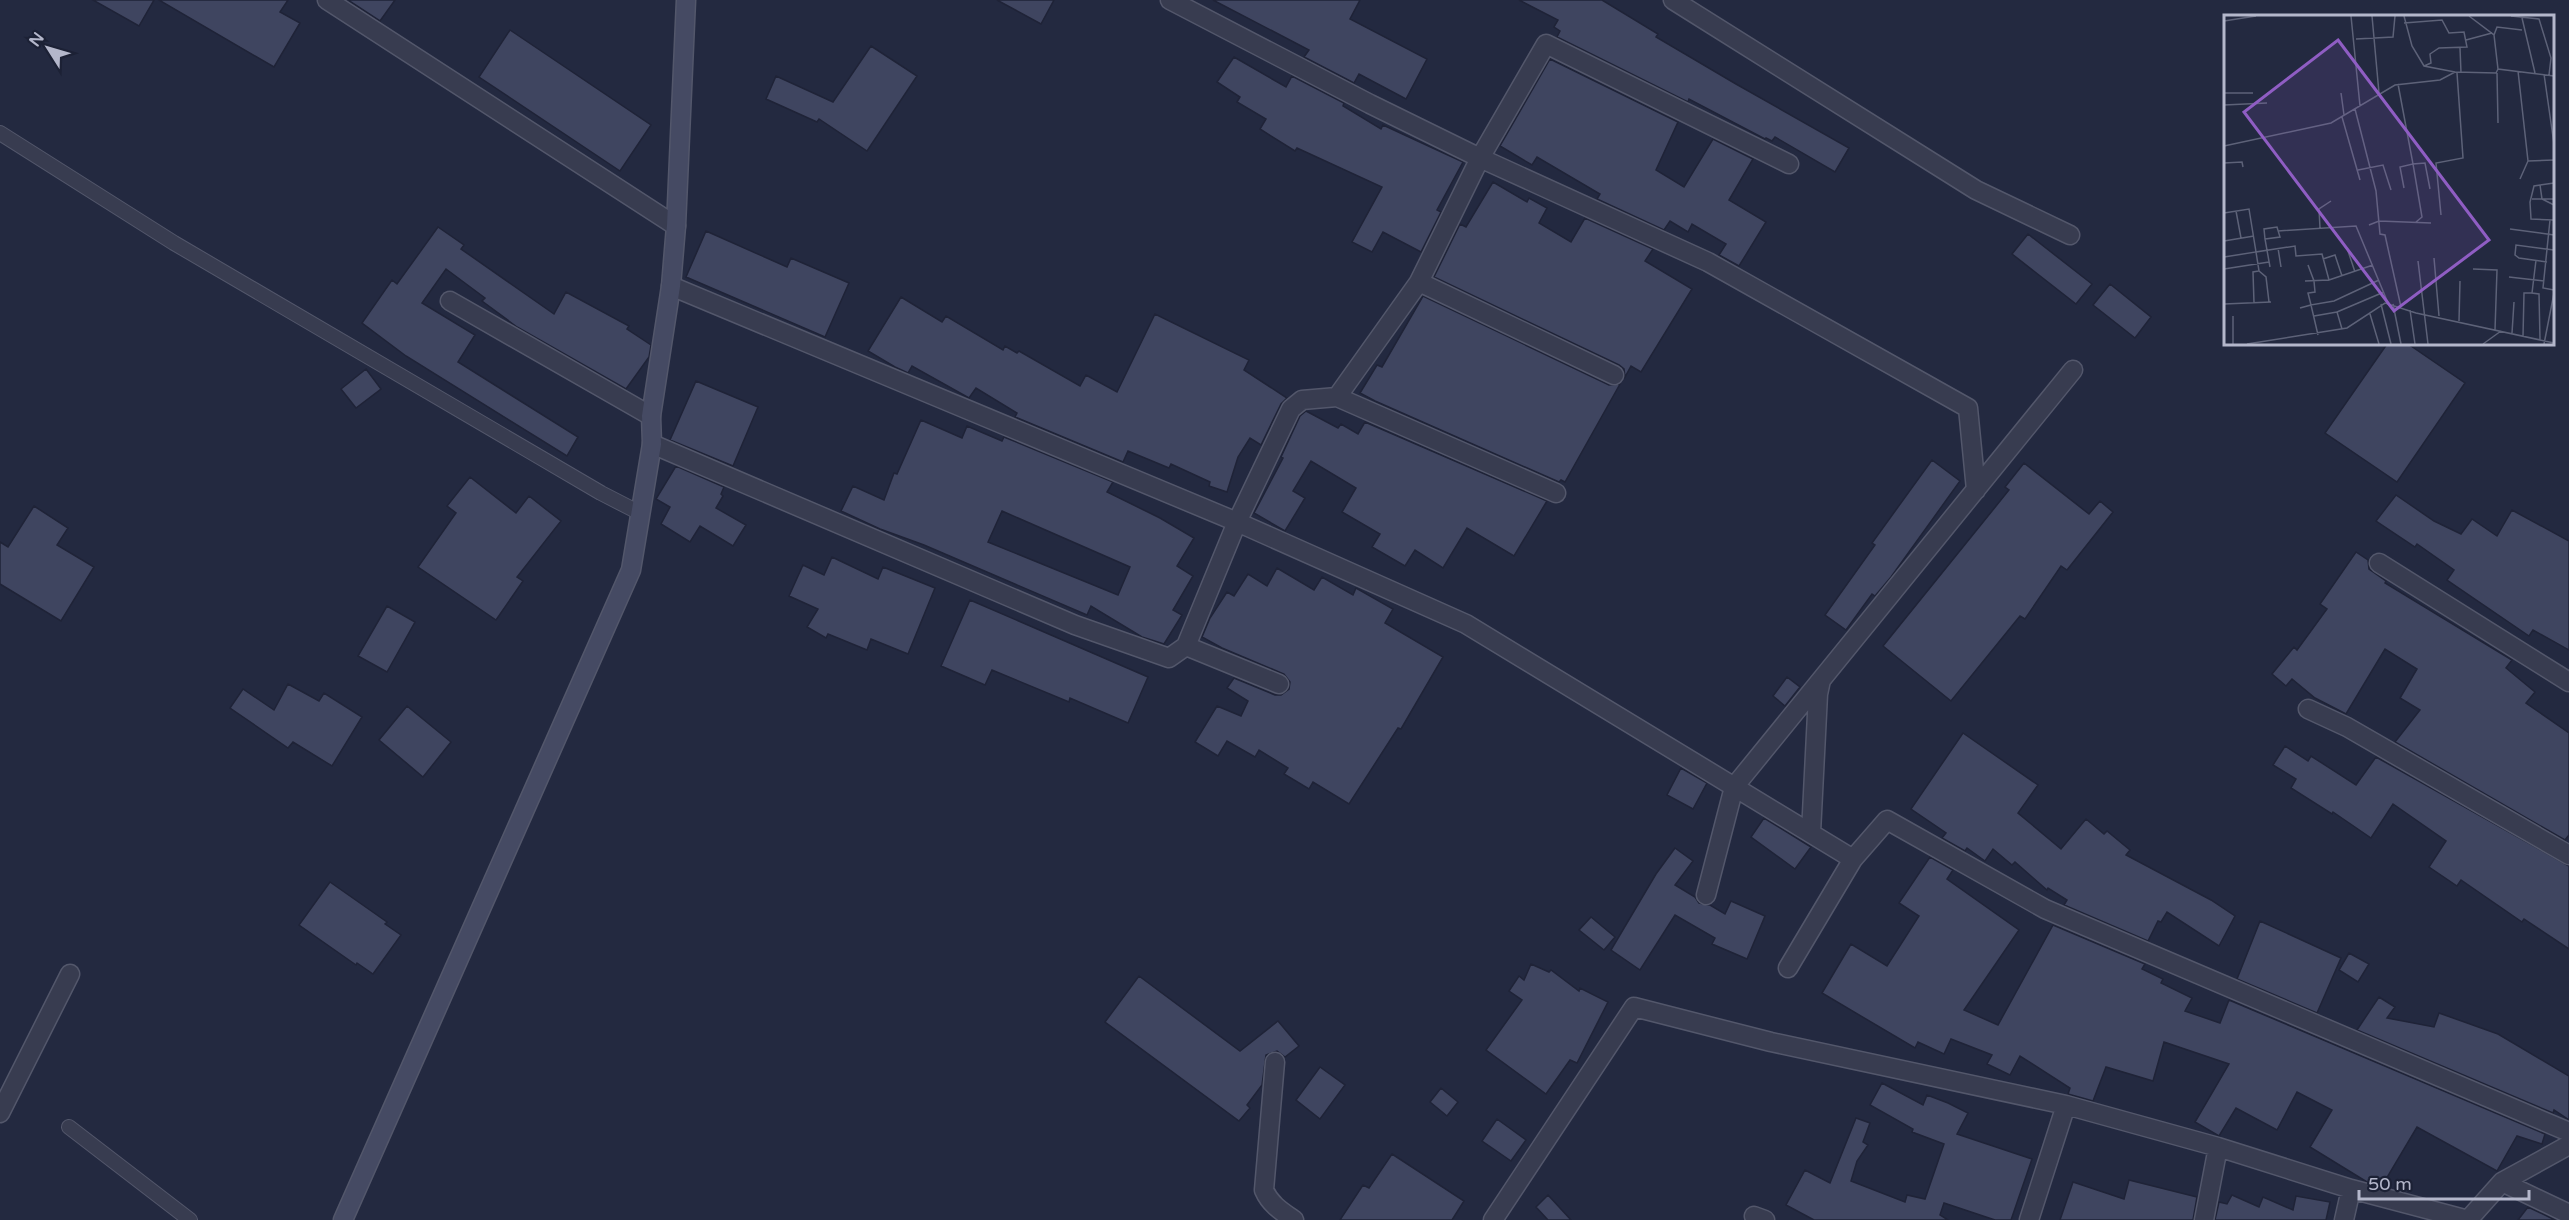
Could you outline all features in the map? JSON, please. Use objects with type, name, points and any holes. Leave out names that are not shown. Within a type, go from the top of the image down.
[{"type":"street","points":[[327,0],[676,226]]},
{"type":"street","points":[[343,1220],[631,570],[652,444],[651,416],[671,286],[676,226],[686,0]]},
{"type":"street","points":[[1170,0],[1195,6],[1480,158],[1708,262],[1968,408],[1976,489]]},
{"type":"street","points":[[1673,0],[1976,190],[2070,235]]},
{"type":"street","points":[[1337,397],[1419,282],[1480,158],[1546,44],[1789,164]]},
{"type":"street","points":[[1419,282],[1614,375]]},
{"type":"street","points":[[671,286],[1237,522],[1466,624],[1853,859]]},
{"type":"street","points":[[450,301],[651,416]]},
{"type":"street","points":[[1706,895],[1734,786],[2073,370]]},
{"type":"street","points":[[652,444],[1075,625],[1169,658],[1186,646],[1237,522],[1291,409],[1302,400],[1337,397],[1556,494]]},
{"type":"street","points":[[2379,563],[2569,682]]},
{"type":"street","points":[[1186,646],[1279,684]]},
{"type":"street","points":[[1810,833],[1818,694],[1822,678]]},
{"type":"street","points":[[2308,709],[2347,727],[2569,855]]},
{"type":"street","points":[[1788,968],[1853,859],[1887,820],[2045,909],[2569,1132]]},
{"type":"street","points":[[0,1113],[70,974]]},
{"type":"street","points":[[1493,1220],[1634,1006],[1771,1042],[2066,1105],[2218,1147],[2351,1189],[2468,1220],[2502,1182],[2569,1145]]},
{"type":"street","points":[[1275,1062],[1264,1190],[1272,1204],[1294,1220]]},
{"type":"street","points":[[2029,1220],[2066,1105]]},
{"type":"street","points":[[2204,1220],[2218,1147]]},
{"type":"street","points":[[2502,1182],[2569,1214]]},
{"type":"street","points":[[2344,1220],[2351,1189]]},
{"type":"lane","points":[[0,133],[174,243],[601,493],[640,513]]},
{"type":"lane","points":[[69,1127],[190,1220]]},
{"type":"building","points":[[93,0],[154,0],[139,26]]},
{"type":"building","points":[[159,0],[288,0],[280,12],[300,23],[274,67]]},
{"type":"building","points":[[348,0],[395,0],[380,21]]},
{"type":"building","points":[[997,0],[1054,0],[1041,24]]},
{"type":"building","points":[[1213,0],[1360,0],[1350,19],[1427,59],[1406,99],[1359,74],[1354,83],[1304,57],[1309,50]]},
{"type":"building","points":[[1519,0],[1602,0],[1658,34],[1656,37],[1849,148],[1835,172],[1775,137],[1772,141],[1765,139],[1689,99],[1688,102],[1557,37],[1560,31],[1554,27],[1558,20]]},
{"type":"building","points":[[510,30],[651,125],[620,171],[479,77]]},
{"type":"building","points":[[871,46],[917,76],[867,151],[819,119],[817,122],[766,99],[776,76],[833,102]]},
{"type":"building","points":[[1234,57],[1286,87],[1292,76],[1344,103],[1343,106],[1381,129],[1383,125],[1463,162],[1437,210],[1441,212],[1421,252],[1383,232],[1372,252],[1352,242],[1382,187],[1297,148],[1295,151],[1260,129],[1266,119],[1237,102],[1240,97],[1217,82]]},
{"type":"building","points":[[1550,59],[1678,122],[1656,170],[1684,187],[1713,139],[1753,159],[1729,200],[1766,222],[1739,266],[1719,255],[1726,244],[1692,224],[1688,232],[1670,221],[1664,230],[1597,199],[1600,194],[1537,157],[1532,165],[1500,146]]},
{"type":"building","points":[[1493,182],[1527,202],[1529,198],[1547,208],[1539,223],[1571,242],[1585,218],[1653,249],[1645,261],[1692,289],[1641,372],[1631,366],[1625,377],[1624,369],[1619,365],[1434,277],[1460,224],[1466,227]]},
{"type":"building","points":[[438,227],[464,245],[461,249],[554,314],[566,292],[629,326],[627,329],[651,345],[649,357],[626,389],[517,327],[482,301],[485,298],[446,269],[422,303],[475,335],[458,362],[578,437],[567,456],[406,356],[362,323],[392,280],[397,284]]},
{"type":"building","points":[[706,231],[787,267],[791,258],[849,283],[825,337],[686,277]]},
{"type":"building","points":[[2028,234],[2092,284],[2076,304],[2012,254]]},
{"type":"building","points":[[2110,284],[2151,317],[2135,338],[2093,305]]},
{"type":"building","points":[[1423,296],[1609,385],[1620,384],[1565,482],[1561,480],[1559,482],[1360,393],[1377,365],[1382,367]]},
{"type":"building","points":[[901,297],[942,322],[946,316],[1003,350],[1005,346],[1017,353],[1019,351],[1080,386],[1086,375],[1117,392],[1155,314],[1249,360],[1244,370],[1287,398],[1281,404],[1261,445],[1250,438],[1238,457],[1227,492],[1209,486],[1210,482],[1171,464],[1169,468],[1128,451],[1123,462],[1015,417],[1017,413],[976,388],[969,398],[912,366],[908,373],[868,351]]},
{"type":"building","points":[[2386,345],[2409,345],[2465,383],[2397,482],[2325,433]]},
{"type":"building","points":[[366,369],[381,389],[356,408],[341,389]]},
{"type":"building","points":[[696,381],[758,407],[733,466],[670,440]]},
{"type":"building","points":[[1306,411],[1338,428],[1341,424],[1358,434],[1365,422],[1547,501],[1514,556],[1467,528],[1443,568],[1415,550],[1405,566],[1372,547],[1380,534],[1342,512],[1356,488],[1311,461],[1293,491],[1305,498],[1285,531],[1254,513],[1283,458],[1281,457],[1300,416]]},
{"type":"building","points":[[921,420],[962,438],[967,426],[1002,441],[1004,437],[1113,482],[1107,492],[1194,538],[1177,566],[1193,576],[1173,610],[1182,615],[1164,644],[1142,637],[1091,606],[1087,615],[841,511],[853,486],[884,500],[894,473],[897,474]],"holes":[[[1002,511],[1130,567],[1118,595],[988,542]]]},
{"type":"building","points":[[1932,460],[1960,481],[1891,577],[1875,596],[1872,594],[1846,630],[1825,615],[1875,545],[1872,543]]},
{"type":"building","points":[[2024,463],[2089,514],[2100,501],[2113,512],[2067,570],[2061,566],[2025,619],[2020,616],[1951,701],[1883,646],[2009,490],[2005,487]]},
{"type":"building","points":[[676,466],[724,487],[721,494],[723,496],[716,508],[746,525],[733,546],[700,526],[690,542],[661,524],[670,507],[656,499]]},
{"type":"building","points":[[470,477],[516,513],[529,496],[561,521],[517,577],[523,581],[496,620],[418,567],[456,513],[447,506]]},
{"type":"building","points":[[2396,495],[2434,521],[2461,534],[2472,519],[2497,536],[2512,510],[2569,541],[2569,650],[2533,630],[2529,636],[2447,580],[2454,570],[2417,544],[2415,547],[2376,521]]},
{"type":"building","points":[[34,506],[68,528],[57,545],[94,567],[61,621],[0,584],[0,542],[8,547]]},
{"type":"building","points":[[2356,552],[2368,560],[2369,569],[2386,581],[2385,583],[2512,660],[2506,668],[2535,692],[2526,703],[2569,733],[2569,835],[2565,840],[2395,742],[2420,710],[2400,698],[2417,669],[2385,649],[2346,714],[2315,698],[2292,679],[2286,686],[2272,674],[2294,647],[2297,650],[2327,609],[2320,604]]},
{"type":"building","points":[[832,557],[878,579],[883,567],[935,588],[908,654],[871,639],[867,650],[828,634],[826,638],[807,627],[818,609],[789,596],[803,565],[824,575]]},
{"type":"building","points":[[1277,568],[1314,590],[1322,577],[1353,595],[1356,588],[1393,609],[1385,623],[1443,657],[1401,729],[1398,728],[1349,804],[1313,782],[1309,789],[1284,774],[1288,768],[1259,750],[1255,757],[1227,741],[1218,756],[1195,742],[1217,706],[1241,716],[1248,701],[1227,688],[1234,678],[1275,695],[1281,695],[1289,689],[1290,682],[1284,674],[1222,648],[1202,637],[1210,618],[1227,592],[1234,596],[1248,574],[1267,586]]},
{"type":"building","points":[[970,600],[1148,677],[1128,723],[1070,698],[1069,702],[992,670],[985,685],[941,666]]},
{"type":"building","points":[[387,606],[415,622],[387,672],[358,656]]},
{"type":"building","points":[[1787,677],[1800,687],[1785,706],[1773,696]]},
{"type":"building","points":[[288,684],[319,701],[324,693],[362,717],[332,766],[293,742],[288,748],[230,708],[243,689],[274,710]]},
{"type":"building","points":[[407,706],[451,742],[423,777],[379,740]]},
{"type":"building","points":[[1963,733],[2038,785],[2018,813],[2061,849],[2086,819],[2104,834],[2107,831],[2130,850],[2126,855],[2211,900],[2235,916],[2219,946],[2167,912],[2161,922],[2158,921],[2148,941],[2064,905],[2067,900],[2048,888],[2047,890],[2015,862],[2012,865],[1993,849],[1985,861],[1967,848],[1965,851],[1942,838],[1946,833],[1911,809]]},
{"type":"building","points":[[2285,746],[2308,761],[2311,756],[2356,785],[2376,757],[2569,866],[2569,949],[2524,919],[2522,922],[2461,880],[2457,886],[2429,867],[2446,841],[2393,804],[2371,838],[2333,812],[2332,814],[2291,788],[2296,779],[2273,765]]},
{"type":"building","points":[[1681,768],[1707,783],[1693,809],[1667,795]]},
{"type":"building","points":[[1764,818],[1811,847],[1795,869],[1751,837]]},
{"type":"building","points":[[1675,848],[1693,861],[1675,885],[1695,897],[1699,903],[1710,905],[1725,914],[1731,901],[1765,916],[1747,959],[1712,944],[1715,938],[1675,915],[1640,970],[1611,950],[1656,874]]},
{"type":"building","points":[[1930,857],[1953,870],[1947,879],[2019,930],[1964,1010],[1998,1025],[2053,925],[2145,964],[2142,969],[2163,979],[2161,983],[2192,998],[2185,1011],[2220,1023],[2229,1000],[2545,1134],[2542,1144],[2517,1136],[2497,1171],[2417,1127],[2382,1186],[2367,1182],[2310,1147],[2332,1110],[2297,1092],[2277,1130],[2236,1108],[2219,1136],[2195,1122],[2229,1064],[2164,1042],[2153,1081],[2106,1067],[2093,1101],[2068,1094],[2070,1088],[2020,1056],[2010,1075],[1987,1064],[1992,1055],[1951,1039],[1944,1054],[1918,1042],[1915,1048],[1822,993],[1851,944],[1887,966],[1919,916],[1899,903]]},
{"type":"building","points":[[330,882],[387,922],[385,924],[401,935],[373,974],[357,963],[356,965],[299,925]]},
{"type":"building","points":[[1591,917],[1615,937],[1604,950],[1579,930]]},
{"type":"building","points":[[2260,921],[2341,958],[2317,1013],[2237,979]]},
{"type":"building","points":[[2349,953],[2369,964],[2358,982],[2339,970]]},
{"type":"building","points":[[1531,964],[1549,972],[1551,970],[1579,991],[1580,988],[1608,1002],[1577,1063],[1570,1060],[1546,1094],[1486,1050],[1522,1000],[1509,991],[1519,976],[1524,980]]},
{"type":"building","points":[[1139,976],[1240,1051],[1278,1021],[1299,1046],[1285,1057],[1277,1051],[1266,1055],[1262,1085],[1247,1105],[1250,1108],[1239,1121],[1105,1022]]},
{"type":"building","points":[[2379,997],[2395,1007],[2387,1018],[2434,1027],[2439,1013],[2498,1034],[2569,1076],[2569,1120],[2554,1110],[2553,1113],[2357,1030]]},
{"type":"building","points":[[1320,1067],[1345,1085],[1320,1119],[1296,1100]]},
{"type":"building","points":[[1882,1083],[1923,1105],[1927,1095],[1968,1113],[1957,1134],[2032,1159],[2011,1220],[1995,1220],[1944,1203],[1940,1215],[1948,1220],[1814,1220],[1786,1205],[1805,1170],[1830,1183],[1856,1118],[1870,1123],[1863,1142],[1868,1145],[1857,1161],[1851,1181],[1905,1202],[1907,1195],[1925,1199],[1944,1144],[1912,1132],[1913,1129],[1870,1105]]},
{"type":"building","points":[[1441,1088],[1458,1102],[1447,1116],[1430,1102]]},
{"type":"building","points":[[1497,1119],[1526,1140],[1511,1161],[1482,1141]]},
{"type":"building","points":[[1392,1154],[1464,1201],[1452,1220],[1340,1220],[1363,1185],[1369,1188]]},
{"type":"building","points":[[2129,1180],[2197,1197],[2193,1220],[2060,1220],[2073,1182],[2124,1199]]},
{"type":"building","points":[[1548,1195],[1571,1220],[1548,1220],[1536,1207]]},
{"type":"building","points":[[2232,1195],[2259,1207],[2263,1197],[2293,1210],[2296,1196],[2330,1202],[2326,1220],[2215,1220],[2219,1202],[2227,1204]]},
{"type":"building","points":[[2528,1207],[2555,1220],[2518,1220]]}]
